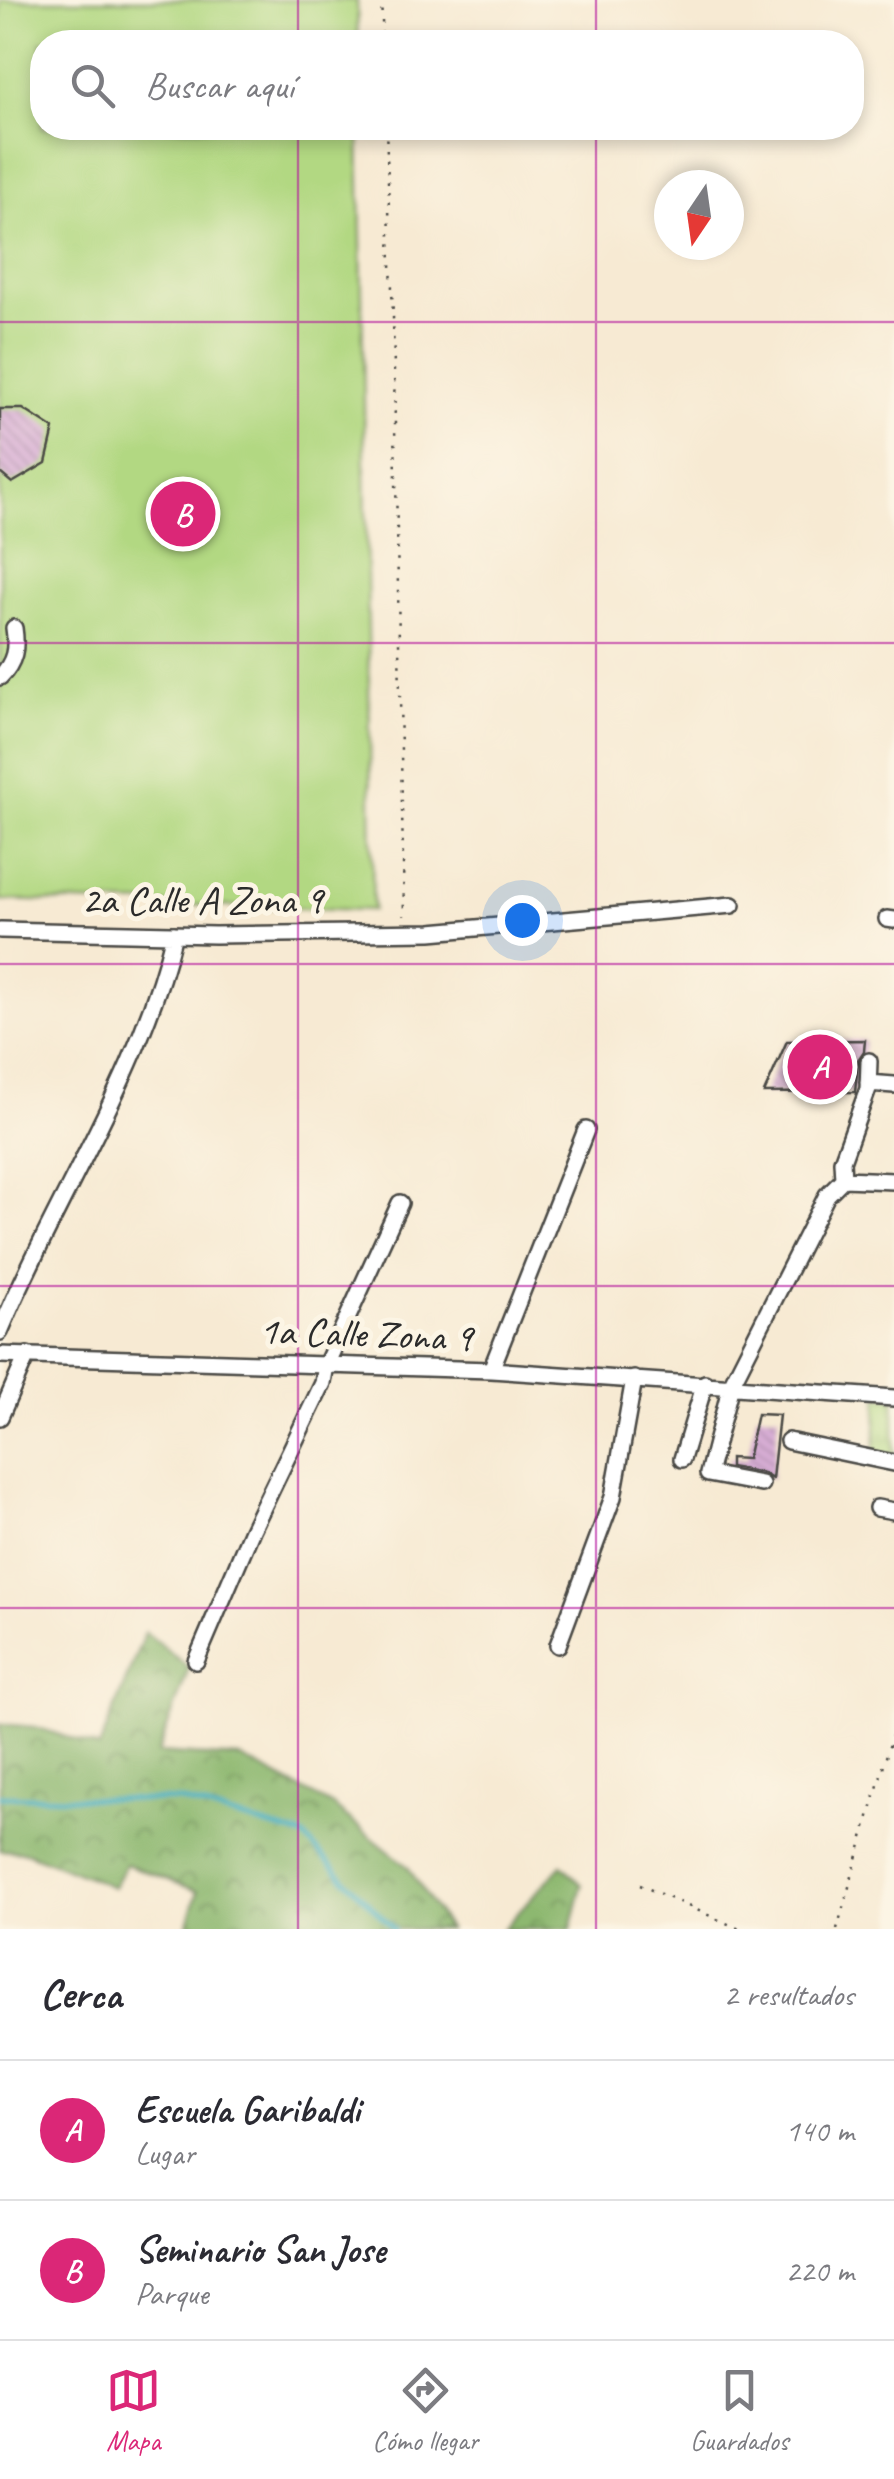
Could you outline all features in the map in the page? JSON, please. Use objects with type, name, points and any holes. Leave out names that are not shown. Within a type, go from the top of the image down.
[{"type":"street","points":[[0,677],[17,649],[14,628]]},
{"type":"street","name":"2a Calle A Zona 9","points":[[0,930],[174,934],[431,932],[732,905]]},
{"type":"street","points":[[0,1332],[148,1017],[166,971],[174,934]]},
{"type":"street","points":[[761,1484],[708,1474],[731,1384],[821,1204],[843,1179],[842,1161],[868,1083],[869,1061]]},
{"type":"street","points":[[868,1083],[894,1085]]},
{"type":"street","points":[[491,1370],[586,1130]]},
{"type":"street","points":[[843,1179],[894,1181]]},
{"type":"street","points":[[196,1661],[400,1203]]},
{"type":"street","name":"1a Calle Zona 9","points":[[0,1355],[491,1370],[894,1398]]},
{"type":"street","points":[[0,1418],[27,1355]]},
{"type":"street","points":[[558,1645],[614,1497],[634,1378]]},
{"type":"street","points":[[682,1459],[705,1383]]},
{"type":"street","points":[[788,1442],[894,1462]]},
{"type":"street","points":[[877,1508],[894,1511]]},
{"type":"path","points":[[382,0],[383,30]]},
{"type":"path","points":[[386,140],[404,932]]},
{"type":"path","points":[[837,1929],[894,1729]]},
{"type":"path","points":[[640,1885],[740,1929]]},
{"type":"green space","points":[[0,0],[357,0],[358,30],[30,30],[30,140],[359,140],[373,910],[0,900]]},
{"type":"green space","points":[[878,1397],[894,1398],[894,1463],[874,1459]]},
{"type":"green space","points":[[145,1632],[189,1668],[158,1753],[241,1758],[333,1806],[408,1867],[448,1929],[186,1929],[198,1891],[126,1864],[113,1887],[26,1852],[0,1850],[0,1724],[36,1727],[99,1748]]},
{"type":"green space","points":[[562,1865],[582,1885],[571,1929],[503,1929]]},
{"type":"building","points":[[0,409],[23,409],[54,429],[46,463],[12,483],[0,473]]},
{"type":"building","points":[[865,1040],[858,1060],[855,1092],[764,1093],[787,1041]]},
{"type":"building","points":[[757,1414],[779,1415],[772,1479],[763,1473],[730,1467],[730,1458],[747,1459]]},
{"type":"waterway","points":[[0,1796],[180,1801],[303,1836],[394,1929]]},
{"type":"place","name":"Seminario San Jose","points":[[183,514]]},
{"type":"place","name":"Escuela Garibaldi","points":[[820,1067]]}]
